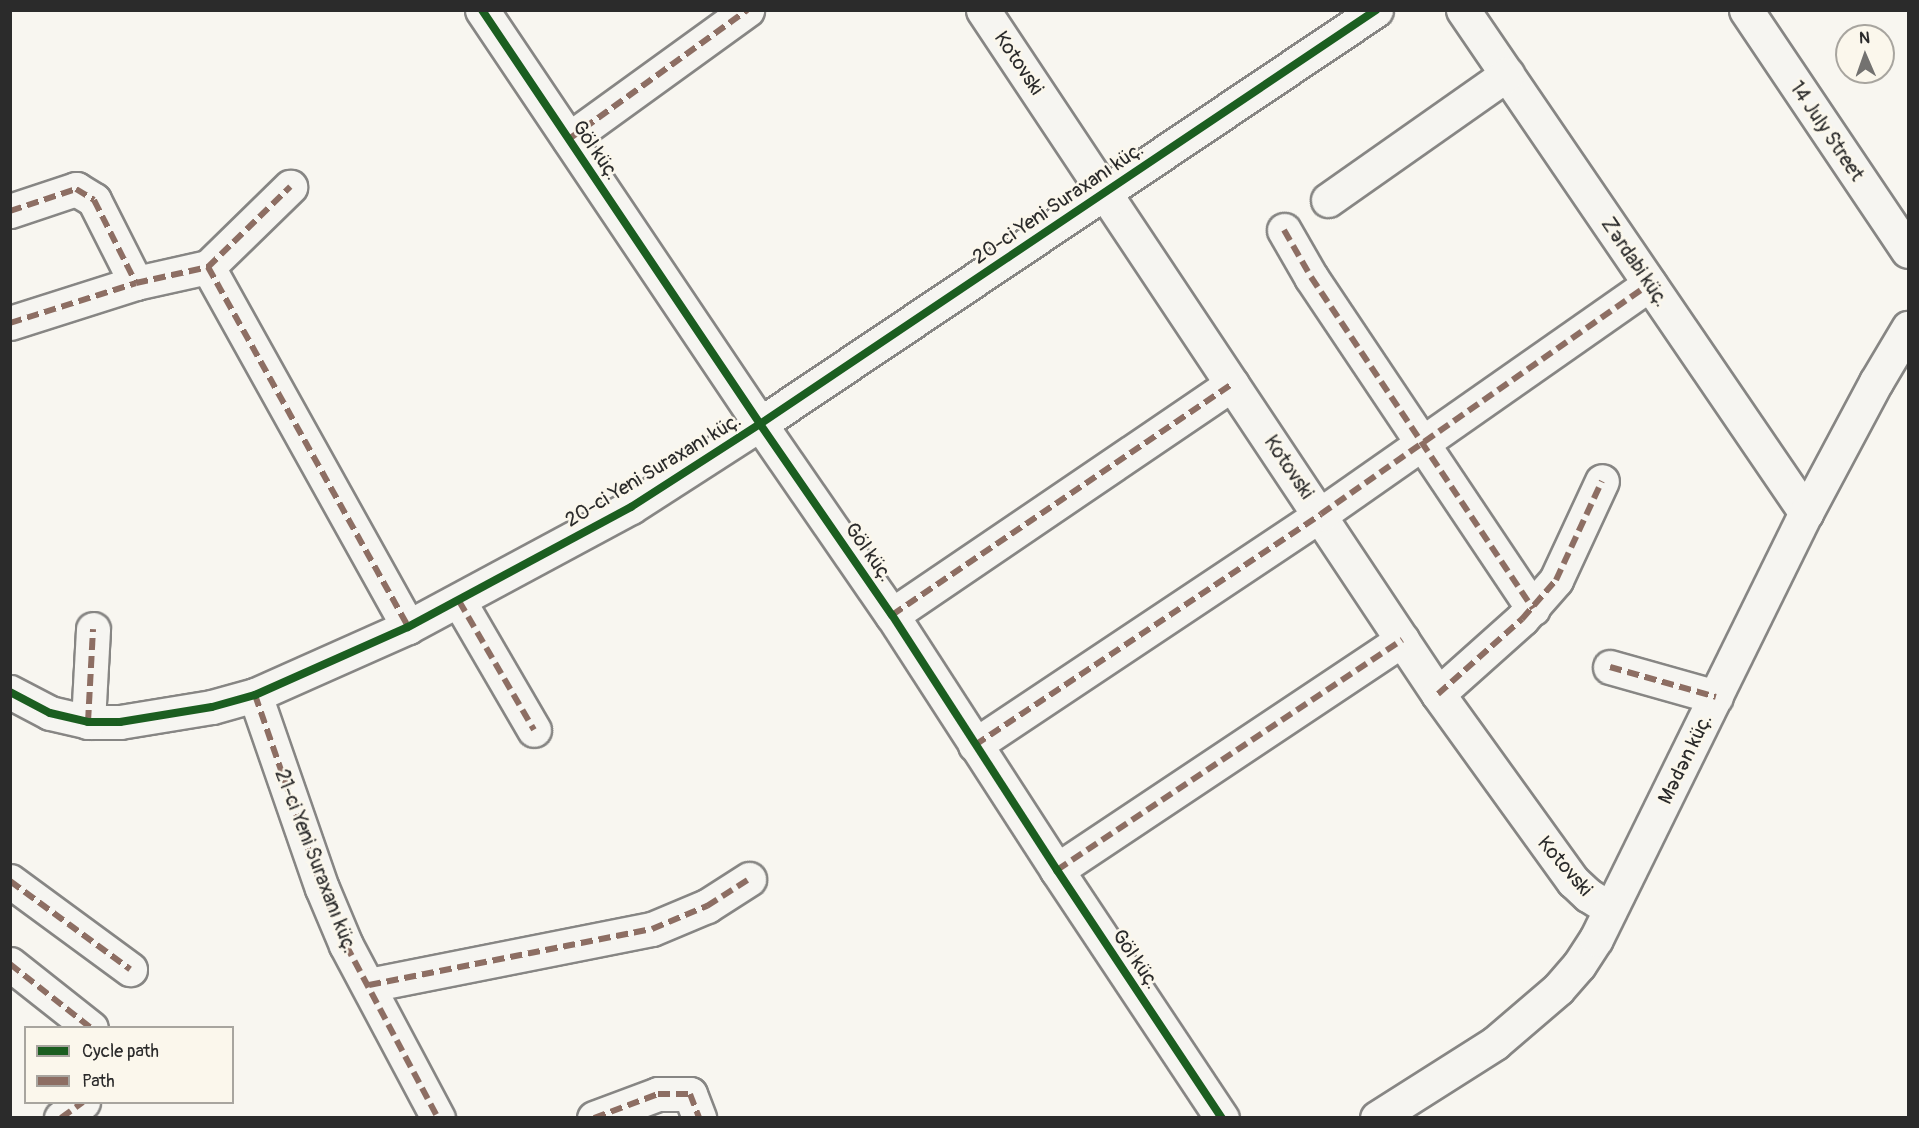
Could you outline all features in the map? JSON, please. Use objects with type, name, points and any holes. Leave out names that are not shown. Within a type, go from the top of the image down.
[{"type":"street","name":"Göl küç.","points":[[482,10],[760,424],[892,615],[1057,870],[1222,1118]]},
{"type":"street","points":[[568,138],[747,10]]},
{"type":"street","name":"Kotovski","points":[[983,10],[1321,514],[1438,694],[1573,881],[1588,895],[1610,909]]},
{"type":"street","name":"20-ci Yeni Suraxanı küç.","points":[[10,692],[50,713],[88,722],[120,722],[212,707],[255,695],[408,627],[630,507],[760,424],[1376,10]]},
{"type":"street","name":"Zərdabi küç.","points":[[1463,10],[1806,513]]},
{"type":"street","name":"14 July Street","points":[[1746,10],[1908,250]]},
{"type":"street","points":[[1329,200],[1507,74]]},
{"type":"street","points":[[10,322],[136,283],[208,267],[290,187]]},
{"type":"street","points":[[10,210],[76,189],[94,200],[136,283]]},
{"type":"street","points":[[1284,230],[1311,277],[1533,608]]},
{"type":"street","points":[[208,267],[408,627]]},
{"type":"street","points":[[975,745],[1321,514],[1650,284]]},
{"type":"street","name":"Mədən küç.","points":[[1377,1118],[1495,1043],[1558,989],[1579,965],[1610,909],[1806,513],[1875,382],[1908,328]]},
{"type":"street","points":[[892,615],[1232,384]]},
{"type":"street","points":[[1438,694],[1533,608],[1556,580],[1602,481]]},
{"type":"street","points":[[459,601],[534,730]]},
{"type":"street","points":[[88,722],[93,629]]},
{"type":"street","points":[[1057,870],[1402,640]]},
{"type":"street","points":[[1610,667],[1716,697]]},
{"type":"street","name":"21-ci Yeni Suraxanı küç.","points":[[255,695],[322,888],[345,945],[369,985],[438,1118]]},
{"type":"street","points":[[369,985],[652,929],[707,906],[749,879]]},
{"type":"street","points":[[10,881],[130,969]]},
{"type":"street","points":[[10,963],[89,1026]]},
{"type":"street","points":[[594,1118],[658,1094],[690,1094],[699,1118]]},
{"type":"street","points":[[61,1118],[80,1104]]},
{"type":"marked path","points":[[569,139],[747,10]]},
{"type":"marked path","points":[[208,267],[290,187]]},
{"type":"marked path","points":[[10,211],[76,189],[94,200],[136,283],[208,267],[408,627]]},
{"type":"marked path","points":[[1284,230],[1311,277],[1533,608]]},
{"type":"marked path","points":[[10,323],[136,283]]},
{"type":"marked path","points":[[975,745],[1321,514],[1650,284]]},
{"type":"marked path","points":[[892,615],[1232,384]]},
{"type":"marked path","points":[[1438,694],[1522,619],[1556,580],[1602,481]]},
{"type":"marked path","points":[[459,601],[534,730]]},
{"type":"marked path","points":[[88,722],[93,629]]},
{"type":"marked path","points":[[1057,870],[1402,640]]},
{"type":"marked path","points":[[1610,667],[1716,697]]},
{"type":"marked path","points":[[255,695],[322,888],[346,945],[438,1118]]},
{"type":"marked path","points":[[369,985],[652,929],[707,906],[749,879]]},
{"type":"marked path","points":[[10,881],[130,969]]},
{"type":"marked path","points":[[10,964],[88,1026]]},
{"type":"marked path","points":[[594,1118],[658,1094],[690,1094],[699,1118]]},
{"type":"marked path","points":[[61,1118],[80,1104]]},
{"type":"cycle path","points":[[482,10],[760,424],[892,615],[1057,870],[1222,1118]]},
{"type":"cycle path","points":[[10,692],[50,713],[88,722],[120,722],[212,707],[255,695],[408,627],[631,507],[760,424],[1376,10]]}]
